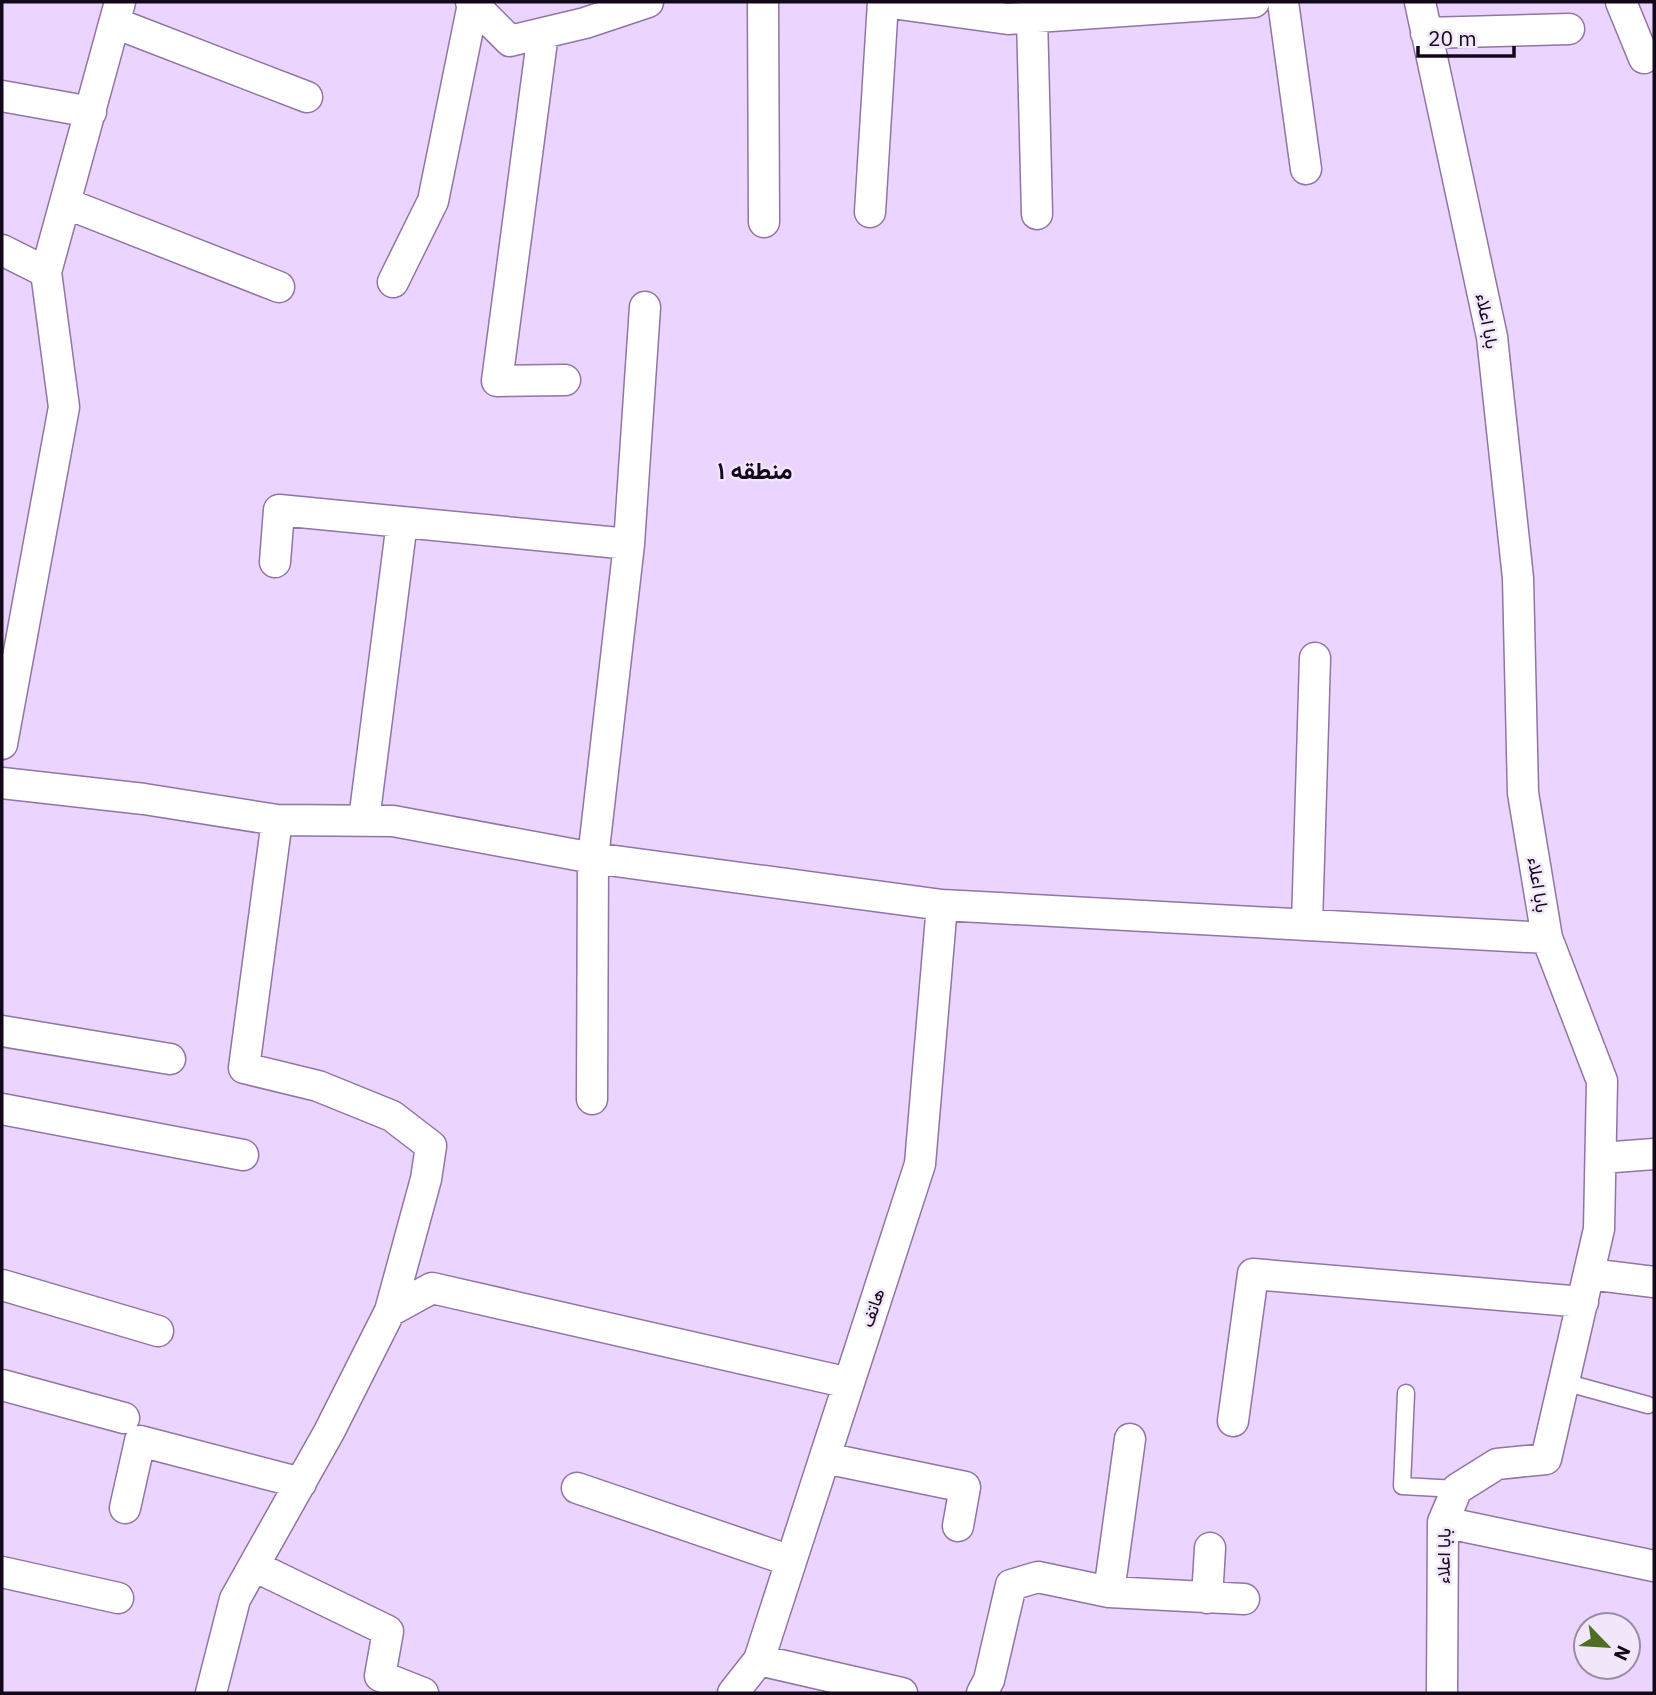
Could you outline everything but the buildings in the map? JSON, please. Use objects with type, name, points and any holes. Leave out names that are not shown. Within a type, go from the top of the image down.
[{"type":"street","points":[[472,3],[510,41],[648,2]]},
{"type":"street","points":[[763,2],[764,222]]},
{"type":"street","points":[[870,212],[884,2],[1008,19],[1137,6],[1254,2]]},
{"type":"street","points":[[1283,2],[1306,169]]},
{"type":"street","name":"بابا اعلاء","points":[[1420,2],[1492,337],[1518,578],[1523,793],[1547,937],[1602,1081],[1600,1229],[1546,1458],[1497,1464],[1458,1489],[1443,1522],[1443,1693]]},
{"type":"street","points":[[1620,2],[1644,58]]},
{"type":"street","points":[[393,282],[433,201],[472,3]]},
{"type":"street","points":[[2,744],[64,407],[46,272],[117,12],[307,97]]},
{"type":"street","points":[[1032,17],[1037,215]]},
{"type":"street","points":[[1426,33],[1569,29]]},
{"type":"street","points":[[543,33],[498,381],[565,380]]},
{"type":"street","points":[[2,96],[91,112]]},
{"type":"street","points":[[65,203],[279,288]]},
{"type":"street","points":[[2,250],[46,272]]},
{"type":"street","points":[[592,1099],[593,858],[629,544],[645,307]]},
{"type":"street","points":[[275,562],[279,510],[629,544]]},
{"type":"street","points":[[364,820],[402,522]]},
{"type":"street","points":[[1307,926],[1315,658]]},
{"type":"street","points":[[2,783],[144,799],[277,820],[393,821],[593,858],[942,905],[1547,937]]},
{"type":"street","points":[[211,1693],[235,1599],[301,1483],[390,1311],[426,1179],[431,1146],[392,1116],[318,1086],[244,1068],[277,820]]},
{"type":"street","name":"هاتف","points":[[733,1693],[759,1660],[920,1164],[942,905]]},
{"type":"street","points":[[2,1031],[170,1059]]},
{"type":"street","points":[[2,1109],[243,1155]]},
{"type":"street","points":[[1601,1158],[1654,1154]]},
{"type":"street","points":[[1233,1421],[1253,1274],[1586,1288],[1654,1282]]},
{"type":"street","points":[[2,1285],[158,1331]]},
{"type":"street","points":[[390,1311],[432,1288],[849,1383]]},
{"type":"street","points":[[2,1385],[124,1418]]},
{"type":"street","points":[[1109,1592],[1130,1439]]},
{"type":"street","points":[[125,1508],[141,1441],[301,1483]]},
{"type":"street","points":[[825,1458],[965,1486],[958,1526]]},
{"type":"street","points":[[577,1488],[791,1561]]},
{"type":"street","points":[[1443,1522],[1654,1566]]},
{"type":"street","points":[[1207,1598],[1210,1548]]},
{"type":"street","points":[[254,1566],[388,1631],[380,1676],[423,1693]]},
{"type":"street","points":[[2,1572],[118,1598]]},
{"type":"street","points":[[982,1693],[989,1680],[1011,1585],[1038,1577],[1109,1592],[1244,1599]]},
{"type":"street","points":[[759,1660],[902,1693]]},
{"type":"lane","points":[[1564,1382],[1648,1405]]},
{"type":"lane","points":[[1406,1393],[1402,1486],[1458,1489]]},
{"type":"district","name":"منطقه ۱","points":[[755,471]]}]
